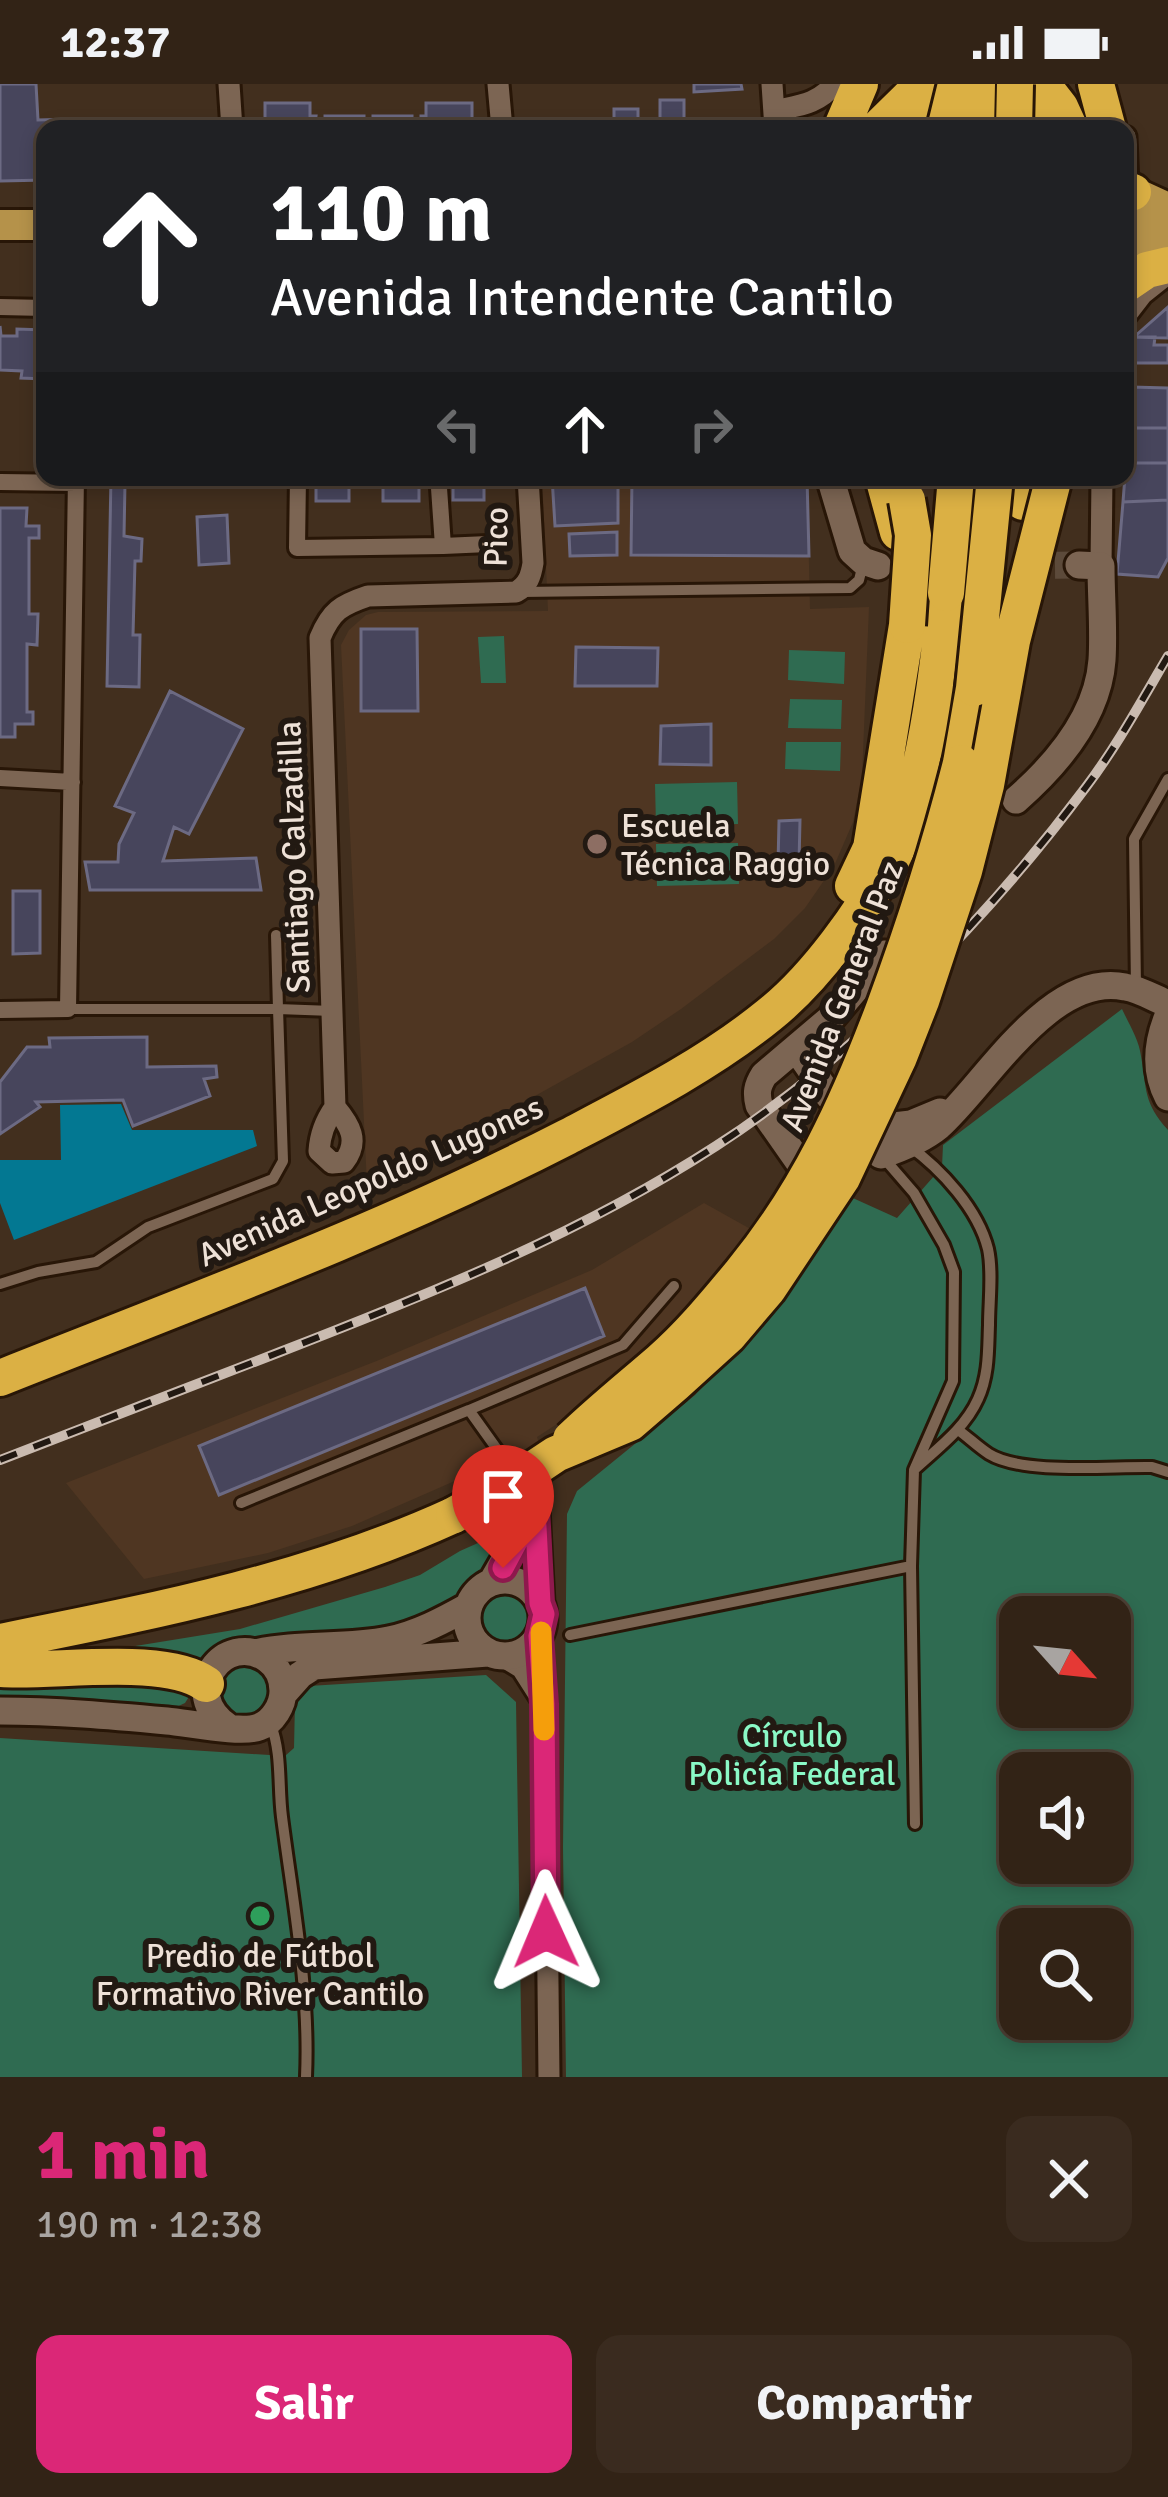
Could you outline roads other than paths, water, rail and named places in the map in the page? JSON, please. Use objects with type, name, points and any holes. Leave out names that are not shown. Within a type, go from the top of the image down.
[{"type":"highway","points":[[845,120],[860,84]]},
{"type":"highway","points":[[869,120],[888,84]]},
{"type":"highway","points":[[886,120],[923,84]]},
{"type":"highway","points":[[947,120],[956,84]]},
{"type":"highway","points":[[976,120],[977,84]]},
{"type":"highway","points":[[1096,84],[1107,120]]},
{"type":"highway","points":[[1045,86],[1096,120]]},
{"type":"highway","points":[[1020,120],[1045,86]]},
{"type":"highway","points":[[1045,86],[1065,120]]},
{"type":"highway","points":[[924,120],[952,104],[981,101],[1026,120]]},
{"type":"highway","points":[[1134,280],[1148,270],[1168,269]]},
{"type":"highway","name":"Avenida General Paz","points":[[810,975],[860,910],[894,855],[912,802],[926,741],[955,486]]},
{"type":"highway","name":"Avenida General Paz","points":[[556,1454],[663,1358],[732,1283],[803,1189],[842,1113],[926,892],[961,763],[974,688],[994,486]]},
{"type":"highway","name":"Avenida General Paz","points":[[556,1454],[630,1423],[728,1336],[768,1288],[842,1178],[899,1057],[942,941],[986,784],[1012,641],[1052,486]]},
{"type":"highway","points":[[1012,641],[1015,570],[1027,489]]},
{"type":"highway","name":"Avenida General Paz","points":[[810,975],[871,848],[905,637],[913,536],[897,496]]},
{"type":"highway","name":"Avenida Leopoldo Lugones","points":[[0,1378],[360,1234],[525,1158],[700,1063],[769,1016],[810,975]]},
{"type":"highway","points":[[0,1642],[277,1580],[395,1542],[454,1515],[556,1454]]},
{"type":"highway","points":[[0,1669],[161,1668],[194,1675],[206,1689]]},
{"type":"main road","points":[[1134,200],[1168,208]]},
{"type":"main road","points":[[1134,202],[1168,223]]},
{"type":"main road","points":[[0,225],[36,225]]},
{"type":"main road","points":[[1134,247],[1168,249]]},
{"type":"street","points":[[229,84],[231,120]]},
{"type":"street","points":[[498,84],[501,120]]},
{"type":"street","points":[[772,84],[774,120],[821,99],[835,84]]},
{"type":"street","points":[[1111,120],[1113,84]]},
{"type":"street","points":[[1134,304],[1168,269]]},
{"type":"street","points":[[0,308],[36,308]]},
{"type":"street","points":[[0,482],[36,481]]},
{"type":"street","points":[[0,1010],[68,1009],[76,486]]},
{"type":"street","points":[[298,486],[297,548],[488,544]]},
{"type":"street","name":"Pico","points":[[516,592],[532,575],[528,486]]},
{"type":"street","points":[[833,486],[850,546],[870,563]]},
{"type":"street","points":[[1016,800],[1048,772],[1094,696],[1102,663],[1090,565],[1101,486]]},
{"type":"street","points":[[439,488],[443,546]]},
{"type":"street","name":"Santiago Calzadilla","points":[[335,1107],[320,638],[336,610],[368,596],[516,592]]},
{"type":"street","points":[[0,778],[72,782]]},
{"type":"street","points":[[801,1165],[759,1105],[756,1093],[764,1075],[830,1019],[885,954]]},
{"type":"street","points":[[891,1142],[911,1124],[960,1102],[1033,1024],[1064,1001],[1102,987],[1124,986],[1168,1004]]},
{"type":"street","points":[[1168,1016],[1159,1041],[1158,1065],[1168,1097]]},
{"type":"street","points":[[796,1048],[829,1096]]},
{"type":"street","points":[[544,1704],[521,1668],[472,1638],[468,1628],[474,1596],[492,1582],[535,1508],[544,1614],[539,1636],[544,1704],[549,2077]]},
{"type":"street","points":[[492,1582],[526,1586],[540,1603]]},
{"type":"street","points":[[160,1720],[187,1711],[206,1689],[212,1669],[238,1652],[386,1641],[469,1606]]},
{"type":"street","points":[[0,1711],[257,1729],[269,1722],[300,1675],[314,1666],[525,1652],[539,1636]]},
{"type":"street","points":[[255,1653],[270,1661],[281,1676],[284,1694]]},
{"type":"street","points":[[206,1689],[209,1708],[228,1727]]},
{"type":"lane","points":[[516,592],[850,588],[870,563]]},
{"type":"lane","points":[[1136,991],[1133,839],[1168,779]]},
{"type":"lane","points":[[0,1284],[96,1262],[148,1227],[273,1179],[284,1161],[276,935]]},
{"type":"lane","points":[[68,1009],[332,1011]]},
{"type":"lane","points":[[891,1142],[943,1174],[968,1206],[988,1249],[988,1368],[978,1400],[958,1430],[914,1471]]},
{"type":"lane","points":[[891,1142],[954,1272],[953,1381],[914,1471],[915,1824]]},
{"type":"lane","points":[[241,1503],[622,1345],[674,1286]]},
{"type":"lane","points":[[469,1410],[504,1459]]},
{"type":"lane","points":[[958,1430],[990,1455],[1010,1462],[1152,1467],[1168,1472]]},
{"type":"lane","points":[[570,1636],[911,1566]]},
{"type":"lane","points":[[269,1722],[278,1755],[302,1985],[306,2077]]},
{"type":"water","points":[[121,1104],[132,1130],[253,1130],[257,1146],[14,1240],[0,1203],[0,1160],[61,1160],[60,1105]]},
{"type":"tunnel","points":[[891,566],[1079,565]]},
{"type":"railway","points":[[0,1460],[448,1285],[558,1235],[664,1178],[767,1111],[916,983],[1006,886],[1086,787],[1168,656]]},
{"type":"place","name":"Escuela Técnica Raggio","points":[[597,844]]},
{"type":"place","name":"Predio de Fútbol Formativo River Cantilo","points":[[260,1916]]},
{"type":"park label","name":"Círculo Policía Federal","points":[[792,1754]]}]
